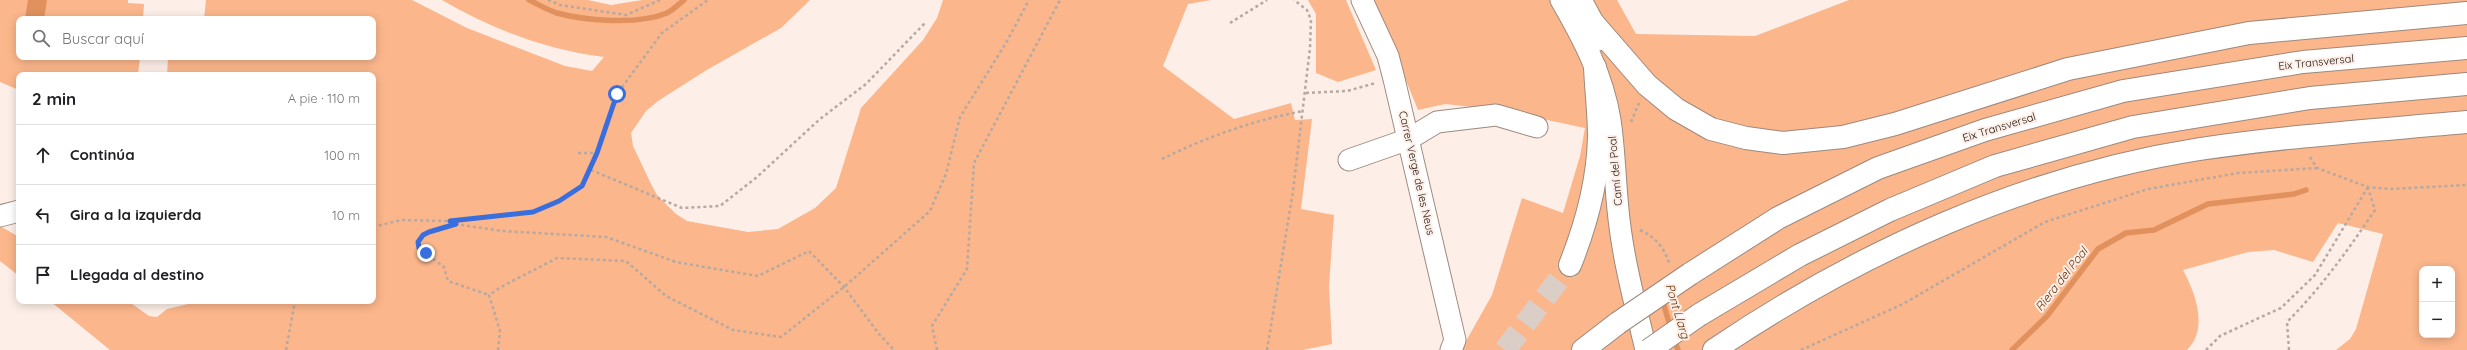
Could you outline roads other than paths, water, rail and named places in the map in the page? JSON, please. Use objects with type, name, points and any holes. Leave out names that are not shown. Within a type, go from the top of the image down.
[{"type":"highway","points":[[1594,24],[1651,88],[1676,109],[1711,129],[1746,138],[1784,143],[1843,137],[1895,124],[2068,68],[2249,33],[2467,13]]},
{"type":"highway","name":"Eix Transversal","points":[[1583,350],[1618,323],[1690,274],[1778,218],[1878,168],[1984,130],[2123,91],[2303,62],[2467,48]]},
{"type":"highway","points":[[1570,265],[1584,230],[1598,158],[1599,136],[1595,67]]},
{"type":"highway","points":[[1649,350],[1699,315],[1800,255],[1890,210],[1995,166],[2133,127],[2310,98],[2467,84]]},
{"type":"highway","points":[[1716,349],[1777,308],[1847,269],[1947,223],[2034,191],[2120,166],[2199,150],[2301,136],[2467,122]]},
{"type":"street","name":"Carrer Verge de les Neus","points":[[1362,0],[1388,56],[1394,78],[1454,340],[1450,350]]},
{"type":"street","name":"Camí del Poal","points":[[1561,0],[1582,38],[1595,67],[1609,119],[1626,263],[1646,350]]},
{"type":"street","name":"Camí del Poal","points":[[1581,0],[1594,24],[1616,103],[1631,239],[1659,350]]},
{"type":"street","points":[[1349,160],[1409,139],[1437,122],[1496,115],[1537,126]]},
{"type":"street","points":[[0,216],[16,212]]},
{"type":"waterway","points":[[529,0],[557,13],[597,20],[627,20],[655,17],[669,12],[684,0]]},
{"type":"waterway","name":"Riera del Poal","points":[[2012,350],[2047,316],[2098,249],[2126,233],[2154,230],[2208,204],[2294,194],[2306,190]]},
{"type":"waterway","name":"Pont Llarg","points":[[1662,299],[1671,329]]},
{"type":"waterway","name":"Pont Llarg","points":[[1674,339],[1678,350]]},
{"type":"tunnel","points":[[1505,350],[1570,265]]}]
